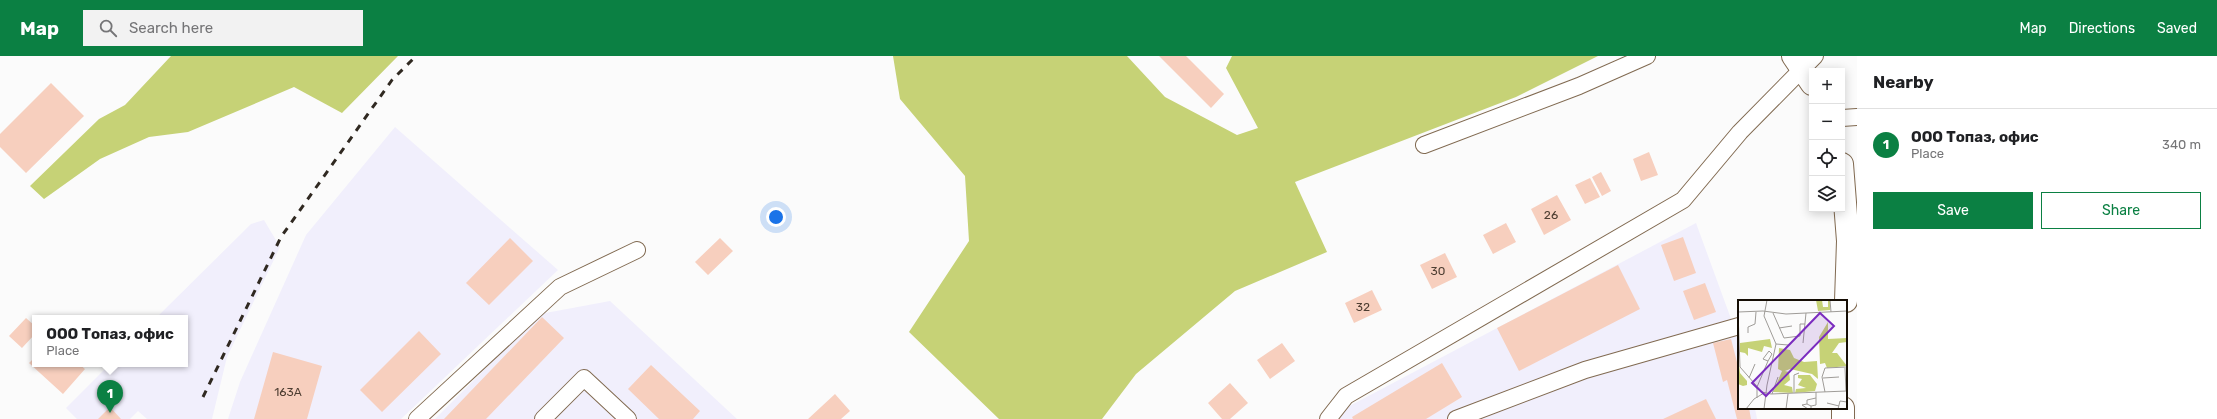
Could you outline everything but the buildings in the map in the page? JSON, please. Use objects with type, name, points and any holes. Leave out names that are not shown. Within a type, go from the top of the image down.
[{"type":"highway","points":[[1843,176],[1848,241],[1845,297]]},
{"type":"highway","points":[[1842,419],[1843,409]]},
{"type":"street","points":[[1424,146],[1579,86],[1647,56]]},
{"type":"street","points":[[1328,419],[1346,396],[1683,200],[1740,132],[1805,66]]},
{"type":"street","points":[[1845,118],[1857,117]]},
{"type":"street","points":[[417,419],[560,287],[637,250]]},
{"type":"street","points":[[1456,419],[1586,370],[1738,326]]},
{"type":"street","points":[[543,419],[584,378],[628,419]]},
{"type":"shaded area","points":[[395,127],[558,270],[401,419],[228,419],[240,382],[306,235]]},
{"type":"shaded area","points":[[264,220],[280,247],[227,357],[212,419],[147,419],[138,411],[130,419],[77,419],[66,408],[107,367],[188,367],[188,315],[159,315],[251,224]]},
{"type":"shaded area","points":[[1696,223],[1738,341],[1738,409],[1755,409],[1757,419],[1335,419],[1342,410]]},
{"type":"shaded area","points":[[610,301],[737,419],[435,419],[540,314]]},
{"type":"green space","points":[[171,56],[398,56],[342,113],[294,87],[188,132],[149,137],[100,159],[44,199],[30,186],[99,119],[125,105]]},
{"type":"green space","points":[[893,56],[1127,56],[1165,97],[1237,135],[1258,128],[1226,68],[1232,56],[1598,56],[1516,97],[1295,182],[1327,252],[1235,291],[1136,374],[1102,419],[999,419],[909,332],[969,241],[965,176],[900,99]]},
{"type":"railway","points":[[203,397],[281,237],[392,80],[416,56]]},
{"type":"place","name":"ООО Топаз, офис","points":[[110,413]]}]
